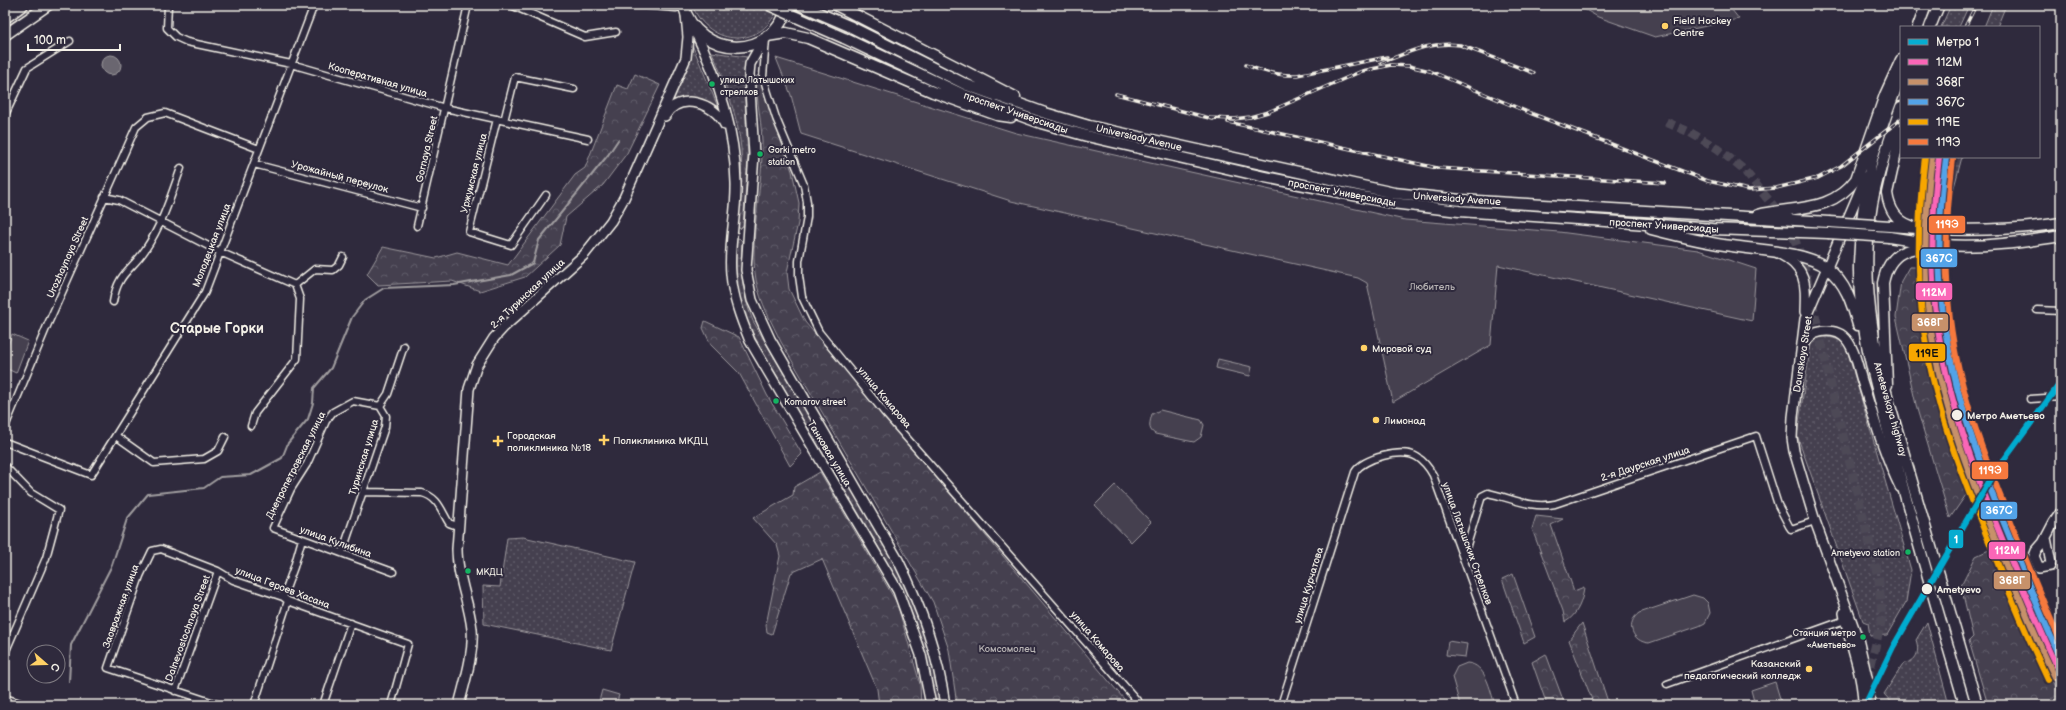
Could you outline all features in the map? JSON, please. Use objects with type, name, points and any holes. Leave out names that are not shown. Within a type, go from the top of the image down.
[{"type":"main road","points":[[5,18],[23,5]]},
{"type":"main road","points":[[5,35],[48,5]]},
{"type":"main road","name":"проспект Универсиады","points":[[769,5],[844,38],[964,95],[1041,123],[1086,136],[1265,177],[1392,203],[1459,211],[1712,229],[1828,233],[1889,237],[1945,245]]},
{"type":"main road","name":"проспект Универсиады","points":[[800,5],[849,26],[968,85],[1045,113]]},
{"type":"main road","points":[[836,5],[852,15],[966,70],[1045,113]]},
{"type":"main road","points":[[1918,26],[1926,5]]},
{"type":"main road","points":[[1930,26],[1939,5]]},
{"type":"main road","points":[[766,38],[778,27],[788,7]]},
{"type":"main road","points":[[684,8],[692,24],[710,40],[725,46],[749,45],[766,38],[786,33],[808,38],[933,92],[997,115],[1041,123]]},
{"type":"main road","points":[[1746,218],[1770,212],[1823,204],[1843,194],[1856,179],[1885,95],[1900,62]]},
{"type":"main road","name":"Daurskaya Street","points":[[1870,167],[1900,78]]},
{"type":"main road","name":"Ametevskaya highway","points":[[1900,110],[1885,153],[1874,197],[1867,251],[1869,316],[1879,369],[1977,705]]},
{"type":"main road","name":"Universiady Avenue","points":[[1045,113],[1089,126],[1394,193],[1461,200],[1628,208],[1746,218],[1829,222],[1919,229]]},
{"type":"main road","points":[[1900,135],[1887,193],[1888,202],[1896,216],[1907,224],[1919,229],[1997,231],[2061,223]]},
{"type":"main road","name":"Ametevskaya highway","points":[[1870,167],[1861,233],[1859,264],[1861,307],[1868,354],[1907,503],[1965,705]]},
{"type":"main road","points":[[1620,222],[1731,246],[1775,252],[1814,261],[1826,267],[1840,279],[1847,291],[1868,354]]},
{"type":"main road","points":[[1888,399],[1883,283],[1885,270],[1894,257],[1903,251],[1914,248],[1945,245],[2025,242],[2061,236]]},
{"type":"street","name":"Кооперативная улица","points":[[168,5],[167,28],[176,37],[187,42],[291,64],[445,108],[588,139]]},
{"type":"street","name":"Молодецкая улица","points":[[5,442],[91,475],[205,292],[314,5]]},
{"type":"street","name":"Gornaya Street","points":[[417,226],[468,5]]},
{"type":"street","points":[[511,5],[585,37],[616,32]]},
{"type":"street","points":[[640,5],[684,8]]},
{"type":"street","name":"2-я Туринская улица","points":[[459,705],[470,654],[472,636],[469,614],[457,562],[457,526],[469,389],[477,365],[488,346],[504,327],[584,254],[599,237],[624,198],[652,138],[686,58],[688,37],[684,8]]},
{"type":"street","name":"Танковая улица","points":[[692,24],[704,47],[716,81],[732,140],[736,184],[732,233],[731,274],[738,312],[750,341],[898,591],[921,655],[931,705]]},
{"type":"street","name":"Танковая улица","points":[[766,38],[750,64],[749,76],[754,154],[747,234],[746,270],[752,300],[770,339],[911,585],[925,620],[934,651],[945,705]]},
{"type":"street","name":"улица Комарова","points":[[766,38],[763,78],[776,118],[804,185],[807,202],[807,217],[799,261],[799,276],[802,297],[819,332],[892,422],[1141,705]]},
{"type":"street","points":[[5,115],[27,68],[70,41]]},
{"type":"street","points":[[749,76],[757,71],[761,72],[763,78]]},
{"type":"street","points":[[504,120],[515,77],[574,89]]},
{"type":"street","points":[[652,138],[670,108],[690,102],[707,106],[717,112],[722,117],[732,140]]},
{"type":"street","name":"Urozhaynaya Street","points":[[5,427],[104,197],[136,127],[148,117],[165,113],[259,149]]},
{"type":"street","name":"Уржумская улица","points":[[497,119],[468,232],[511,245],[546,195]]},
{"type":"street","name":"Урожайный переулок","points":[[254,164],[422,208]]},
{"type":"street","name":"Daurskaya Street","points":[[1870,167],[1805,319],[1793,417],[1792,438],[1794,451],[1815,521],[1841,596],[1858,639],[1870,690],[1870,705]]},
{"type":"street","points":[[113,302],[115,289],[127,269],[145,251],[162,221],[181,168]]},
{"type":"street","points":[[104,197],[119,200],[220,252],[295,285],[300,299],[297,359],[255,413],[251,426]]},
{"type":"street","points":[[732,233],[747,234]]},
{"type":"street","points":[[1775,252],[1793,262],[1801,271],[1805,280],[1805,319]]},
{"type":"street","points":[[295,285],[315,269],[332,270],[339,265],[343,257]]},
{"type":"street","points":[[2037,310],[2061,311]]},
{"type":"street","points":[[1800,356],[1810,337],[1817,332],[1837,332],[1844,336],[1854,355],[1891,469],[1907,503]]},
{"type":"street","name":"Туринская улица","points":[[342,553],[385,427],[386,416],[380,406],[388,394],[404,346]]},
{"type":"street","points":[[2030,399],[2061,397]]},
{"type":"street","name":"Днепропетровская улица","points":[[273,528],[291,489],[307,464],[326,421],[333,412],[353,401],[380,406]]},
{"type":"street","points":[[116,436],[154,463],[204,459],[218,451],[225,437]]},
{"type":"street","name":"2-я Даурская улица","points":[[1463,558],[1482,496],[1488,493],[1531,506],[1540,507],[1555,504],[1756,436],[1778,505],[1791,529],[1815,521]]},
{"type":"street","name":"улица Латышских Стрелков","points":[[1355,472],[1359,465],[1367,460],[1404,454],[1416,456],[1427,464],[1433,475],[1516,705]]},
{"type":"street","points":[[5,466],[31,493],[59,510],[46,558],[5,652]]},
{"type":"street","name":"улица Курчатова","points":[[1281,705],[1355,472]]},
{"type":"street","points":[[363,492],[422,493],[431,495],[436,500],[450,523],[457,526]]},
{"type":"street","points":[[2046,538],[2061,512]]},
{"type":"street","name":"улица Кулибина","points":[[273,528],[393,572]]},
{"type":"street","points":[[283,597],[302,539]]},
{"type":"street","name":"улица Героев Хасана","points":[[152,551],[161,549],[218,571],[233,580],[283,597],[288,601],[408,644],[391,705]]},
{"type":"street","name":"Заовражная улица","points":[[152,551],[140,576],[108,668],[175,690]]},
{"type":"street","name":"Dalnevostochnaya Street","points":[[175,690],[218,571]]},
{"type":"street","name":"Daurskaya Street","points":[[1841,596],[1845,620],[1859,669],[1863,705]]},
{"type":"street","points":[[254,705],[288,601]]},
{"type":"street","points":[[1667,684],[1845,620]]},
{"type":"street","points":[[323,705],[351,623]]},
{"type":"street","points":[[175,690],[220,705]]},
{"type":"street","points":[[5,698],[26,705]]},
{"type":"green space","points":[[30,5],[39,5],[5,27],[5,22]]},
{"type":"green space","points":[[692,5],[779,5],[772,20],[761,30],[749,36],[736,38],[723,36],[711,29],[700,19]]},
{"type":"green space","name":"Field Hockey Centre","points":[[1577,5],[1728,5],[1739,19],[1655,37],[1598,17]]},
{"type":"green space","points":[[1951,5],[1969,5],[1959,26],[1941,26]]},
{"type":"green space","points":[[1993,5],[2006,5],[1997,26],[1984,26]]},
{"type":"green space","points":[[691,42],[718,107],[695,100],[672,100],[690,59]]},
{"type":"green space","points":[[712,52],[747,57],[744,84],[748,158],[743,226],[740,229],[737,225],[742,168],[740,138],[730,100]]},
{"type":"green space","name":"Любитель","points":[[776,58],[1016,133],[1405,220],[1559,232],[1698,250],[1756,269],[1752,321],[1498,265],[1491,345],[1393,402],[1367,283],[1358,278],[1011,201],[801,134],[791,95]]},
{"type":"green space","points":[[635,74],[660,85],[627,153],[603,185],[566,217],[560,245],[525,277],[480,291],[452,281],[378,285],[367,274],[383,247],[436,258],[457,252],[508,265],[575,175],[585,168],[617,85],[628,89]]},
{"type":"green space","name":"Комсомолец","points":[[758,75],[761,77],[769,108],[792,171],[799,203],[798,223],[787,272],[789,289],[805,322],[1129,705],[957,705],[949,650],[933,602],[781,342],[760,296],[754,265],[755,232],[762,150],[756,86],[756,77]]},
{"type":"green space","points":[[1947,158],[1962,158],[1952,195],[1941,202]]},
{"type":"green space","points":[[739,238],[742,241],[741,262],[744,291],[753,321],[894,562],[920,621],[934,670],[940,705],[934,705],[931,677],[924,649],[915,622],[892,571],[747,323],[736,285],[736,240]]},
{"type":"green space","points":[[1909,267],[1920,267],[1930,362],[1938,399],[1943,417],[1970,489],[1950,518],[1917,409],[1896,317],[1901,281]]},
{"type":"green space","points":[[705,321],[739,337],[767,395],[802,454],[790,466],[739,373],[711,345],[703,328]]},
{"type":"green space","points":[[12,334],[28,341],[16,373],[5,368],[5,354]]},
{"type":"green space","points":[[1819,337],[1834,338],[1846,346],[1911,570],[1906,602],[1887,635],[1870,636],[1868,623],[1863,621],[1797,435],[1811,343]]},
{"type":"green space","points":[[1218,359],[1252,367],[1250,376],[1216,368]]},
{"type":"green space","points":[[1160,410],[1201,420],[1204,425],[1201,437],[1194,442],[1155,434],[1150,428],[1150,420],[1152,414]]},
{"type":"green space","points":[[820,472],[897,603],[920,684],[921,705],[879,705],[877,689],[822,559],[791,573],[772,634],[767,632],[766,625],[780,556],[777,545],[753,518],[793,495],[794,487]]},
{"type":"green space","points":[[1115,485],[1151,522],[1131,542],[1095,505]]},
{"type":"green space","points":[[1536,516],[1563,519],[1551,525],[1574,591],[1584,587],[1579,607],[1573,616],[1565,622],[1563,611],[1532,529]]},
{"type":"green space","points":[[523,537],[635,562],[611,650],[484,624],[483,586],[500,587],[507,538]]},
{"type":"green space","points":[[1991,549],[1998,552],[2061,699],[2061,705],[1988,705],[1969,641],[1973,637],[1961,586],[1976,556]]},
{"type":"green space","points":[[1513,574],[1535,637],[1524,643],[1502,579]]},
{"type":"green space","points":[[1693,595],[1703,598],[1708,603],[1710,613],[1705,623],[1649,643],[1643,642],[1635,636],[1632,631],[1632,622],[1639,613]]},
{"type":"green space","points":[[1927,622],[1949,705],[1894,705],[1884,694],[1904,663],[1912,661],[1915,658],[1918,648],[1916,640]]},
{"type":"green space","points":[[1582,623],[1609,705],[1594,705],[1569,640]]},
{"type":"green space","points":[[1448,641],[1467,644],[1465,657],[1446,655]]},
{"type":"green space","points":[[1546,654],[1565,705],[1547,705],[1532,662]]},
{"type":"green space","points":[[1467,663],[1473,664],[1483,673],[1489,685],[1495,705],[1460,705],[1452,677],[1457,667]]},
{"type":"green space","points":[[1775,682],[1782,705],[1755,705],[1751,690]]},
{"type":"green space","points":[[602,690],[619,695],[616,705],[598,705]]},
{"type":"shaded area","points":[[107,55],[115,55],[121,61],[121,69],[115,75],[107,75],[101,69],[101,61]]},
{"type":"waterway","points":[[69,682],[71,645],[112,565],[127,519],[148,494],[204,488],[220,477],[251,475],[282,458],[288,443],[308,419],[313,403],[314,388],[331,368],[352,317],[365,300],[384,288],[454,285],[511,275],[533,263],[539,240],[608,155],[618,140]]},
{"type":"tunnel","points":[[1666,122],[1689,132],[1717,148],[1744,170],[1784,219],[1795,240],[1804,266],[1835,403],[1879,581],[1882,618],[1867,681]]},
{"type":"railway","points":[[1966,26],[1976,5]]},
{"type":"railway","points":[[1381,63],[1420,48],[1449,44],[1460,45],[1534,73]]},
{"type":"railway","points":[[1246,65],[1271,73],[1297,75],[1387,57]]},
{"type":"railway","points":[[1209,118],[1234,119],[1250,117],[1268,112],[1362,71],[1391,65],[1409,66],[1430,71],[1530,113],[1708,181],[1749,190],[1776,188],[1818,178],[1841,166],[1900,120]]},
{"type":"railway","points":[[1116,94],[1213,119]]},
{"type":"railway","points":[[1228,122],[1437,168],[1665,183]]},
{"type":"metro line","name":"1","points":[[1865,705],[1893,647],[1993,475],[2061,382]]},
{"type":"transit line","name":"119Е","points":[[1925,158],[1919,219],[1919,281],[1927,352],[1933,380],[1940,408],[1968,490],[2018,613],[2048,680]]},
{"type":"transit line","name":"368Г","points":[[1932,158],[1926,219],[1925,260],[1930,323],[1940,379],[1956,434],[1975,488],[2024,610],[2055,677]]},
{"type":"transit line","name":"112М","points":[[1939,158],[1933,219],[1932,260],[1937,322],[1947,379],[1963,434],[1982,488],[2031,608],[2061,674]]},
{"type":"transit line","name":"367С","points":[[1946,158],[1940,219],[1939,260],[1944,321],[1954,377],[1979,459],[2034,598],[2061,658]]},
{"type":"transit line","name":"119Э","points":[[1953,159],[1947,219],[1946,259],[1950,319],[1960,374],[1975,427],[1993,479],[2061,642]]},
{"type":"place","name":"Field Hockey Centre","points":[[1665,26]]},
{"type":"place","name":"улица Латышских стрелков","points":[[712,84]]},
{"type":"place","name":"Gorki metro station","points":[[760,154]]},
{"type":"place","name":"Мировой суд","points":[[1364,348]]},
{"type":"place","name":"Komarov street","points":[[776,401]]},
{"type":"place","name":"Метро Аметьево","points":[[1957,415]]},
{"type":"place","name":"Лимонад","points":[[1376,420]]},
{"type":"place","name":"Поликлиника МКДЦ","points":[[604,440]]},
{"type":"place","name":"Городская поликлиника №18","points":[[498,441]]},
{"type":"place","name":"Ametyevo station","points":[[1908,552]]},
{"type":"place","name":"МКДЦ","points":[[468,571]]},
{"type":"place","name":"Ametyevo","points":[[1927,589]]},
{"type":"place","name":"Станция метро «Аметьево»","points":[[1863,637]]},
{"type":"place","name":"Казанский педагогический колледж","points":[[1809,669]]},
{"type":"district","name":"Старые Горки","points":[[217,328]]}]
